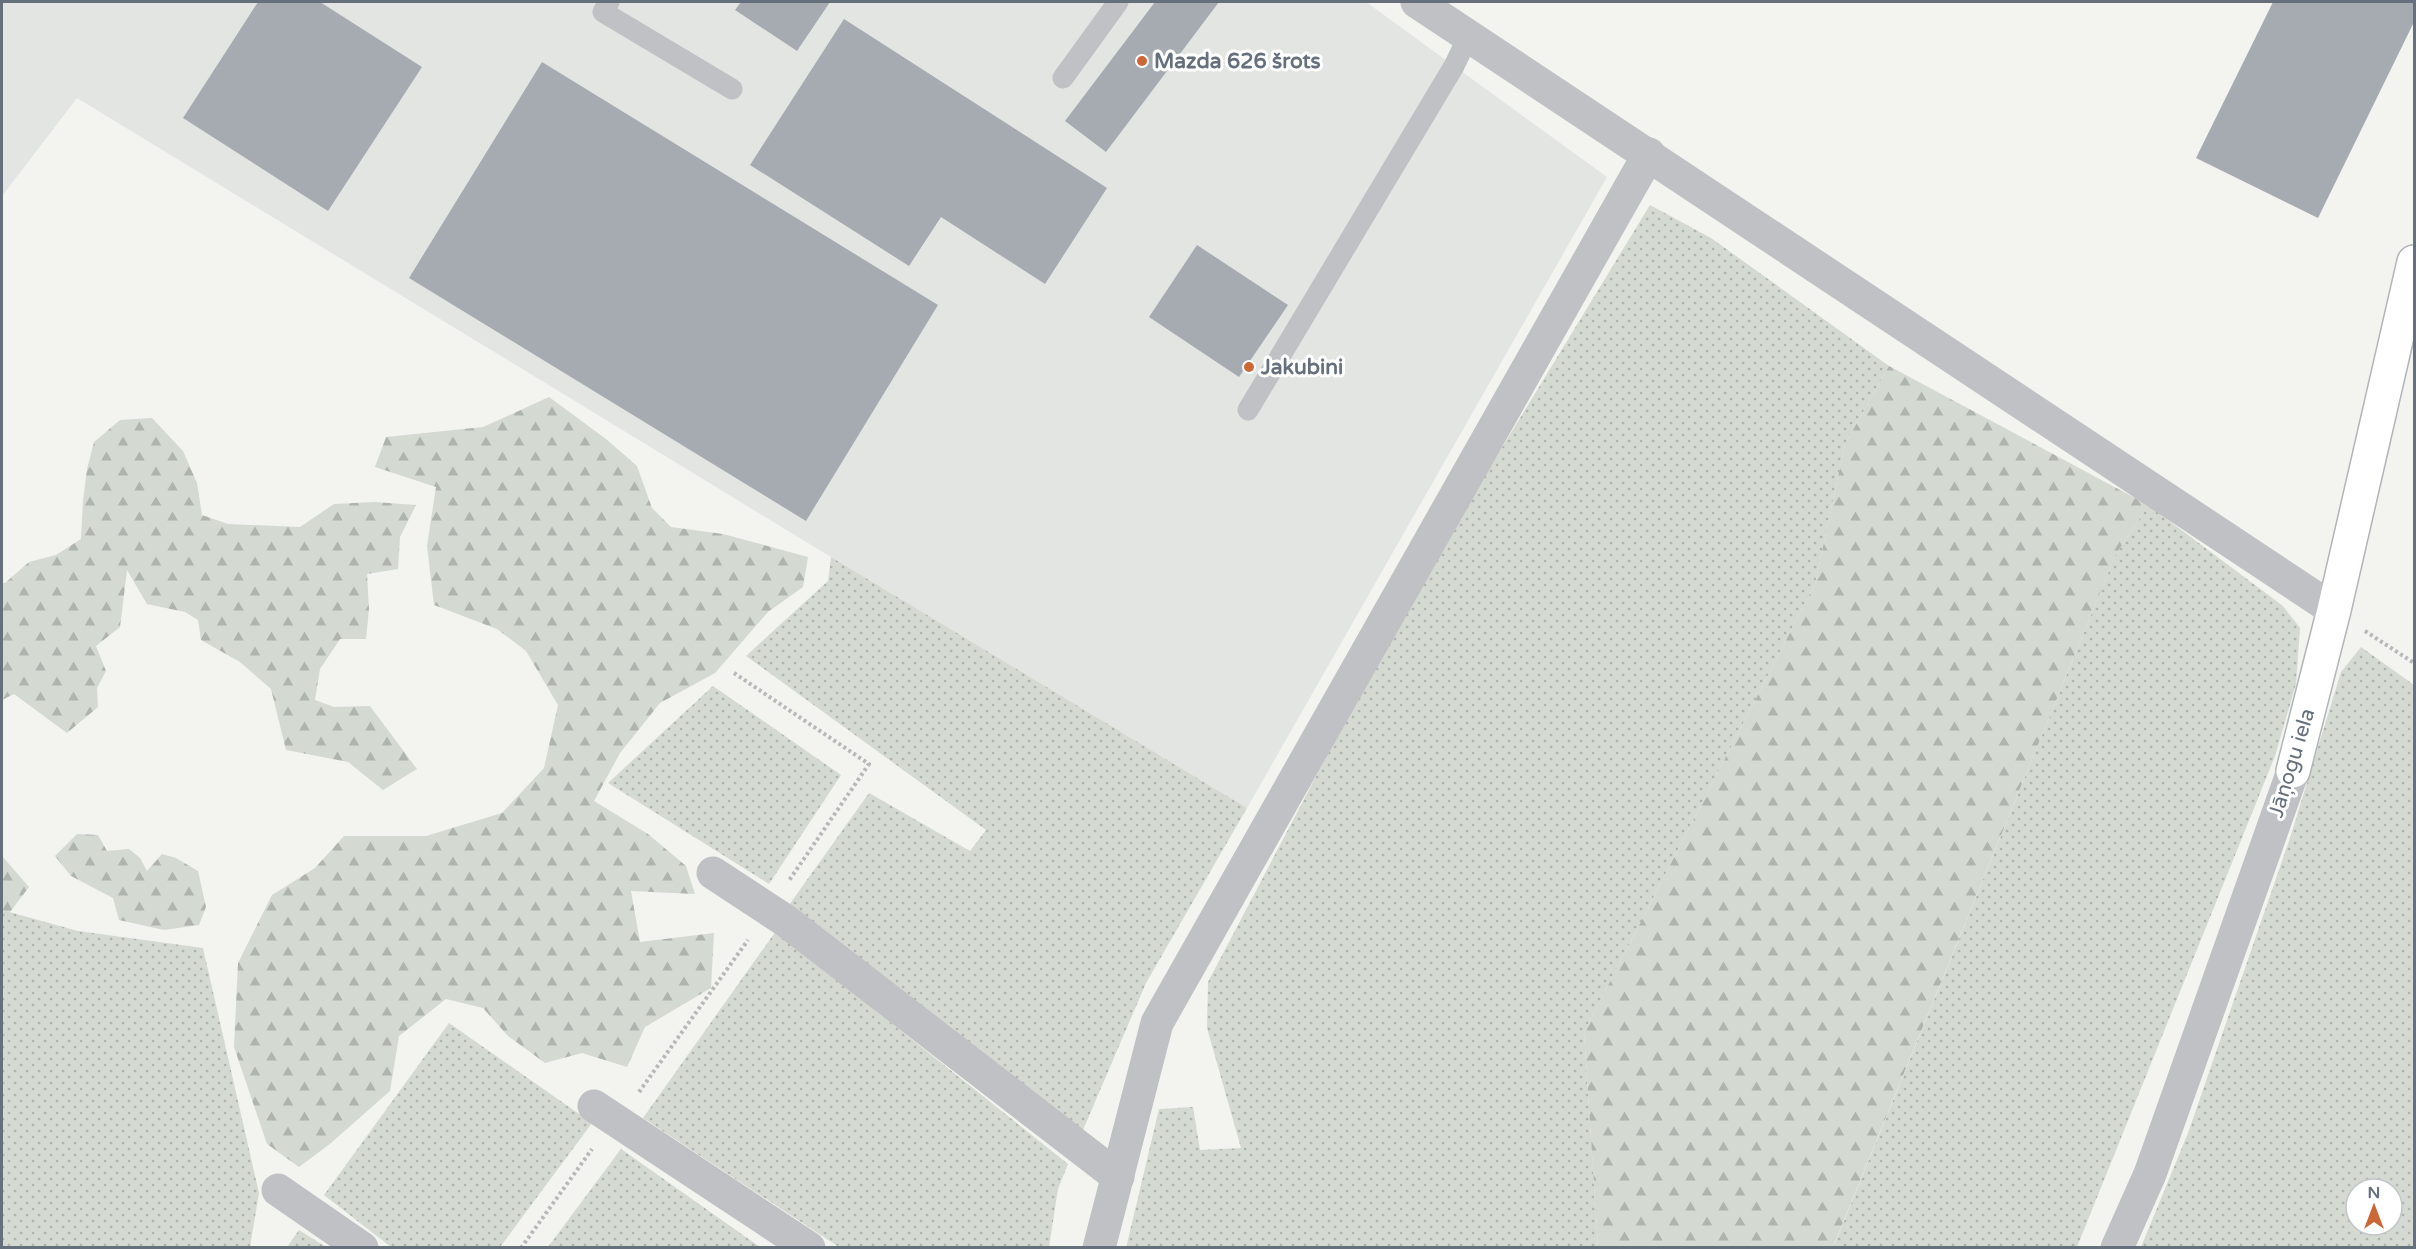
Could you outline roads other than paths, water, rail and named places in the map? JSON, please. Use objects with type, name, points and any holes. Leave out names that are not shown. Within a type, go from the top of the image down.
[{"type":"street","points":[[1417,2],[2334,610]]},
{"type":"street","points":[[1099,1248],[1157,1023],[1649,154]]},
{"type":"street","name":"Jāņogu iela","points":[[2117,1248],[2150,1174],[2293,771],[2334,610],[2415,262]]},
{"type":"street","points":[[713,873],[786,921],[1118,1177]]},
{"type":"street","points":[[606,1114],[809,1248]]},
{"type":"street","points":[[278,1190],[362,1248]]},
{"type":"lane","points":[[609,2],[603,12],[732,89]]},
{"type":"lane","points":[[1063,78],[1118,2]]},
{"type":"lane","points":[[1248,410],[1454,66],[1468,37]]},
{"type":"place","name":"Mazda 626 šrots","points":[[1142,61]]},
{"type":"place","name":"Jakubini","points":[[1249,367]]}]
